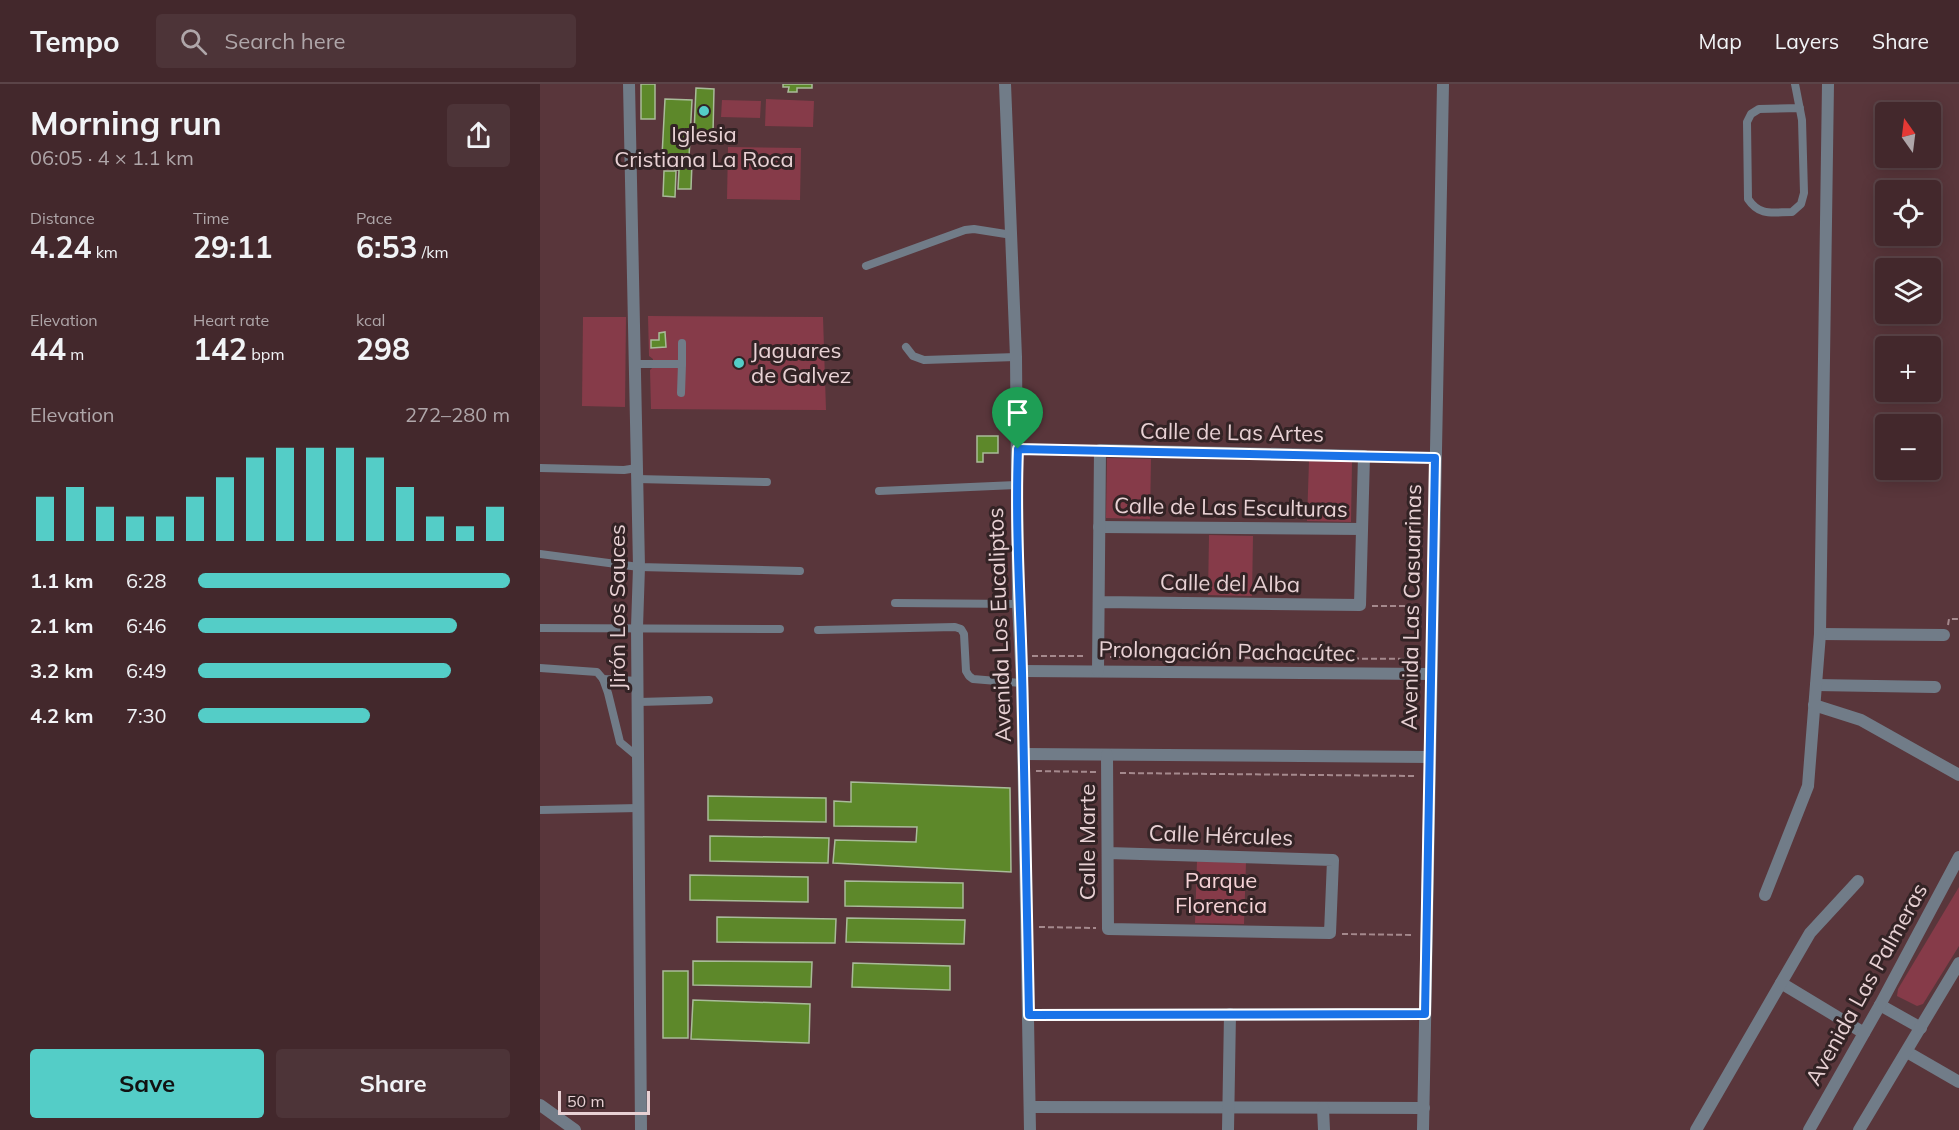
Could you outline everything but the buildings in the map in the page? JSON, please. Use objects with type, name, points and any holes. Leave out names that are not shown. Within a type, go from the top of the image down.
[{"type":"street","name":"Jirón Los Sauces","points":[[629,84],[639,567],[637,627],[641,1130]]},
{"type":"street","name":"Avenida Los Eucaliptos","points":[[1005,84],[1016,357],[1018,604],[1022,656],[1030,1130]]},
{"type":"street","name":"Avenida Las Casuarinas","points":[[1424,1130],[1443,84]]},
{"type":"street","points":[[1765,895],[1808,786],[1820,634],[1827,84]]},
{"type":"street","points":[[1098,671],[1100,450]]},
{"type":"street","name":"Calle de Las Artes","points":[[1100,450],[1364,456]]},
{"type":"street","points":[[1360,605],[1364,456]]},
{"type":"street","name":"Calle de Las Esculturas","points":[[1099,527],[1362,529]]},
{"type":"street","name":"Calle del Alba","points":[[1099,602],[1360,605]]},
{"type":"street","points":[[1820,634],[1944,635]]},
{"type":"street","name":"Prolongación Pachacútec","points":[[1022,677],[1098,671],[1431,674]]},
{"type":"street","points":[[1816,685],[1935,687]]},
{"type":"street","points":[[1814,705],[1862,720],[1959,776]]},
{"type":"street","points":[[1024,754],[1430,757]]},
{"type":"street","name":"Calle Marte","points":[[1107,755],[1108,928]]},
{"type":"street","name":"Calle Hércules","points":[[1108,853],[1333,860],[1330,933]]},
{"type":"street","name":"Avenida Las Palmeras","points":[[1809,1130],[1880,1005],[1959,857]]},
{"type":"street","points":[[1696,1130],[1810,933],[1858,881]]},
{"type":"street","points":[[1108,928],[1330,933]]},
{"type":"street","points":[[1859,1130],[1957,971]]},
{"type":"street","points":[[1781,983],[1864,1033]]},
{"type":"street","points":[[1880,1005],[1921,1029]]},
{"type":"street","points":[[1228,1130],[1230,1014]]},
{"type":"street","points":[[1029,1015],[1425,1014]]},
{"type":"street","points":[[1907,1052],[1959,1082]]},
{"type":"street","points":[[540,1105],[575,1130]]},
{"type":"street","points":[[1030,1107],[1424,1108]]},
{"type":"street","points":[[1323,1108],[1324,1130]]},
{"type":"lane","points":[[1795,84],[1800,108],[1802,120],[1804,193],[1801,204],[1792,212],[1763,212],[1754,207],[1748,199],[1747,122],[1751,114],[1759,109],[1800,108]]},
{"type":"lane","points":[[866,266],[965,230],[974,229],[1012,235]]},
{"type":"lane","points":[[681,393],[682,343]]},
{"type":"lane","points":[[906,347],[913,356],[924,360],[1016,357]]},
{"type":"lane","points":[[635,364],[682,364]]},
{"type":"lane","points":[[540,468],[624,470],[637,474],[767,482]]},
{"type":"lane","points":[[879,491],[1016,485]]},
{"type":"lane","points":[[540,554],[639,567],[800,571]]},
{"type":"lane","points":[[895,603],[1018,604]]},
{"type":"lane","points":[[818,630],[955,627],[962,629],[964,634],[966,671],[973,679],[1022,677]]},
{"type":"lane","points":[[540,628],[780,629]]},
{"type":"lane","points":[[540,668],[597,672],[603,680],[620,742],[639,758]]},
{"type":"lane","points":[[603,680],[638,681]]},
{"type":"lane","points":[[639,702],[708,700]]},
{"type":"lane","points":[[540,810],[639,808]]},
{"type":"path","points":[[1018,449],[1100,450]]},
{"type":"path","points":[[1364,456],[1435,458]]},
{"type":"path","points":[[1360,605],[1432,606]]},
{"type":"path","points":[[1022,656],[1431,660]]},
{"type":"path","points":[[1024,771],[1429,776]]},
{"type":"path","points":[[1027,927],[1108,928]]},
{"type":"path","points":[[1330,933],[1427,935]]},
{"type":"green space","points":[[766,99],[814,101],[813,127],[765,126]]},
{"type":"green space","points":[[722,100],[761,101],[760,118],[721,117]]},
{"type":"green space","points":[[728,147],[801,148],[800,200],[727,199]]},
{"type":"green space","name":"Jaguares de Galvez","points":[[648,316],[823,317],[826,410],[651,409],[650,370],[653,367],[653,359],[649,356]]},
{"type":"green space","points":[[583,317],[626,317],[625,407],[582,406]]},
{"type":"green space","points":[[1107,458],[1151,459],[1150,519],[1106,518]]},
{"type":"green space","points":[[1309,461],[1352,462],[1351,522],[1307,521]]},
{"type":"green space","points":[[1209,535],[1253,536],[1252,596],[1208,595]]},
{"type":"green space","name":"Parque Florencia","points":[[1197,861],[1246,863],[1244,924],[1195,923]]},
{"type":"green space","points":[[1959,887],[1959,946],[1923,1004],[1917,1006],[1897,996],[1898,989]]},
{"type":"place","name":"Iglesia Cristiana La Roca","points":[[704,111]]},
{"type":"place","name":"Jaguares de Galvez","points":[[739,363]]},
{"type":"route","points":[[1018,449],[1435,458],[1425,1014],[1029,1015],[1022,656],[1018,604],[1016,485],[1018,449]]}]
